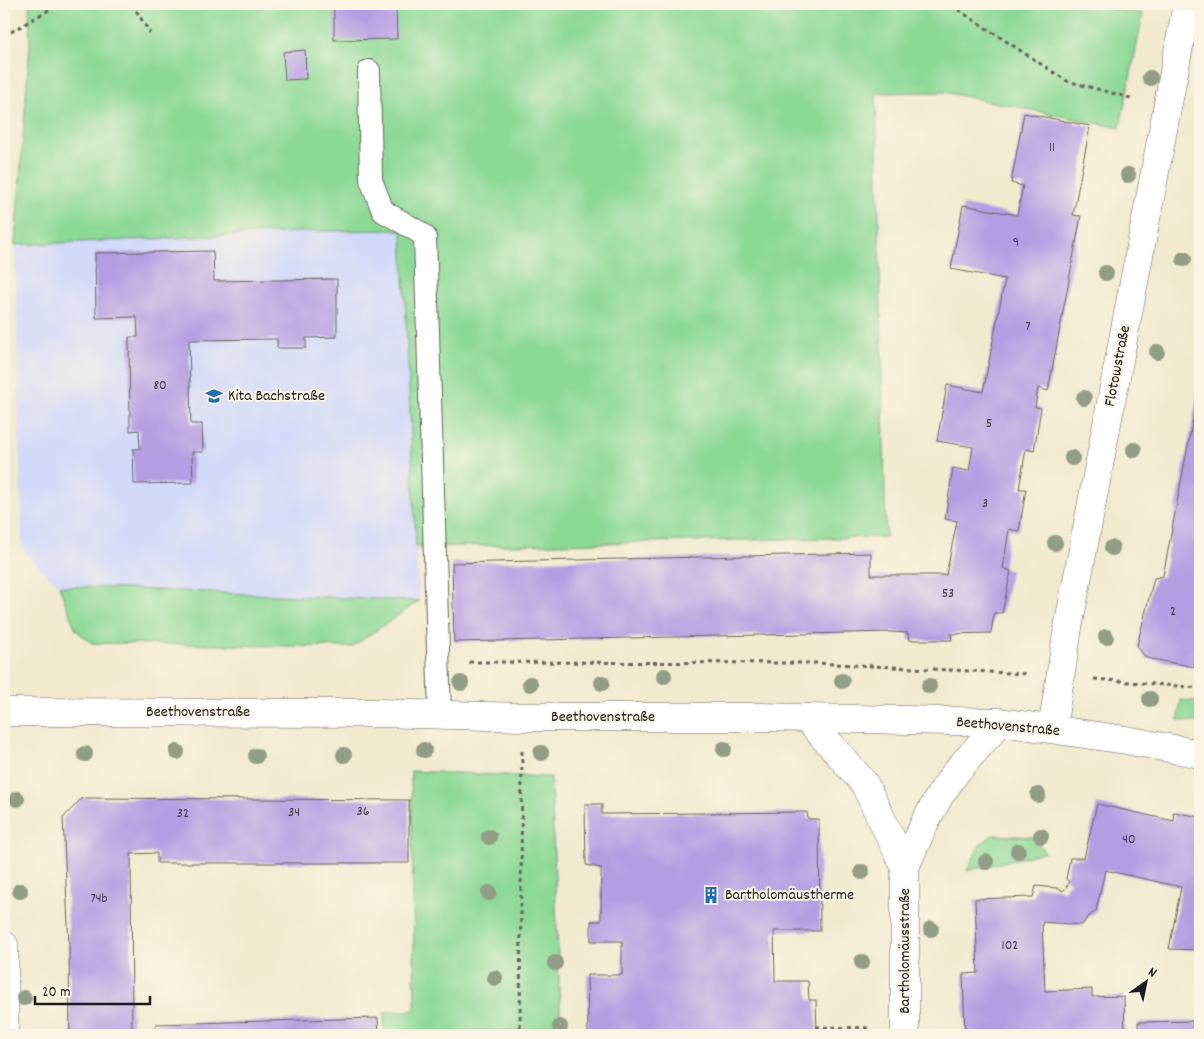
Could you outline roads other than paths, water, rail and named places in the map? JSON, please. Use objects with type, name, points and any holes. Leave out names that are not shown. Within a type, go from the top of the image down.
[{"type":"street","name":"Flotowstraße","points":[[1052,729],[1059,676],[1187,4]]},
{"type":"street","name":"Beethovenstraße","points":[[4,712],[440,714],[522,717],[807,718],[1000,722],[1126,740],[1200,754]]},
{"type":"street","name":"Bartholomäusstraße","points":[[807,718],[864,783],[905,867]]},
{"type":"street","name":"Bartholomäusstraße","points":[[905,1035],[905,867],[926,820],[940,795],[956,772],[1000,722]]},
{"type":"street","points":[[4,945],[4,1035]]},
{"type":"lane","points":[[369,71],[371,180],[383,210],[425,237],[440,714]]},
{"type":"place","name":"Kita Bachstraße","points":[[214,396]]},
{"type":"place","name":"Bartholomäustherme","points":[[711,895]]}]
